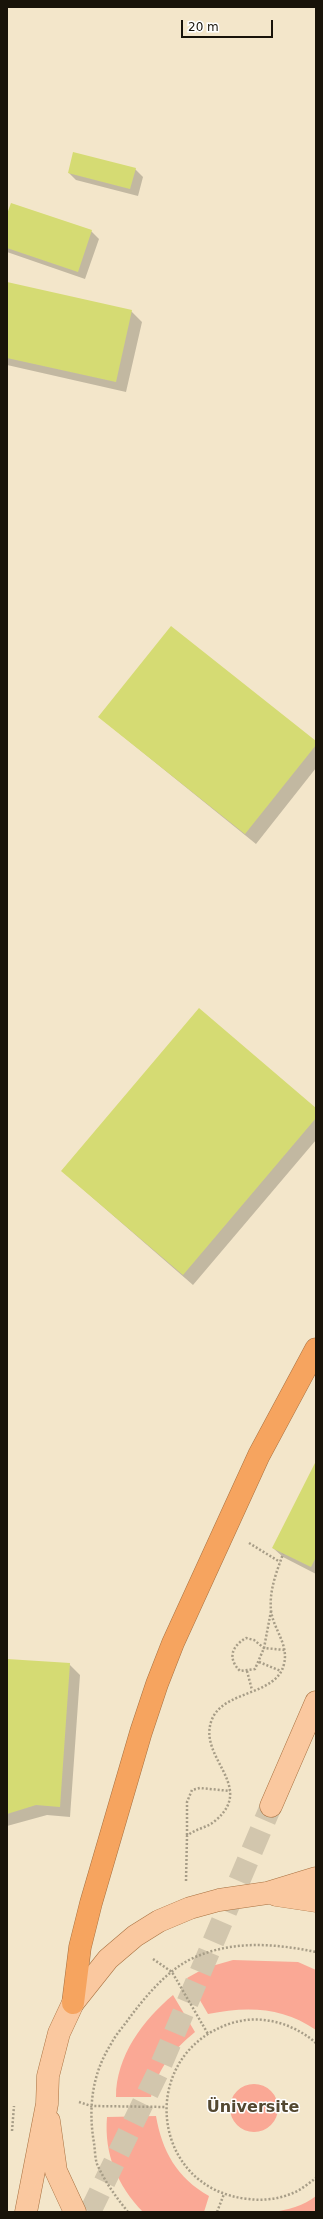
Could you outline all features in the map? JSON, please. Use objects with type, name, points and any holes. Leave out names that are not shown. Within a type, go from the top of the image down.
[{"type":"highway","points":[[74,2003],[80,1947],[91,1903],[141,1732],[157,1684],[173,1643],[259,1456],[316,1349]]},
{"type":"main road","points":[[271,1806],[316,1702]]},
{"type":"main road","points":[[26,2212],[47,2104],[48,2076],[59,2033],[74,2003],[108,1959],[135,1936],[159,1922],[190,1908],[219,1900],[267,1894],[316,1878]]},
{"type":"main road","points":[[267,1894],[316,1901]]},
{"type":"main road","points":[[47,2104],[56,2171],[75,2212]]},
{"type":"path","points":[[249,1543],[280,1562]]},
{"type":"path","points":[[283,1554],[274,1578],[271,1610],[264,1648],[259,1662],[255,1669],[240,1671],[235,1666],[232,1657],[232,1649],[246,1638],[254,1640],[264,1648],[285,1650]]},
{"type":"path","points":[[187,1836],[193,1830],[216,1821],[225,1810],[231,1798],[226,1775],[211,1746],[209,1735],[214,1717],[238,1696],[268,1685],[277,1678],[281,1671],[286,1653],[271,1610]]},
{"type":"path","points":[[259,1662],[281,1671]]},
{"type":"path","points":[[247,1671],[252,1690]]},
{"type":"path","points":[[186,1885],[187,1802],[192,1790],[200,1788],[230,1791]]},
{"type":"path","points":[[128,2212],[111,2191],[96,2162],[91,2124],[91,2106],[97,2073],[110,2044],[140,2004],[158,1984],[189,1960],[220,1949],[247,1944],[284,1945],[316,1952]]},
{"type":"path","points":[[153,1959],[172,1972],[208,2034]]},
{"type":"path","points":[[316,2043],[305,2033],[276,2021],[245,2019],[215,2028],[190,2047],[173,2073],[166,2107],[168,2134],[182,2162],[204,2184],[232,2198],[264,2201],[294,2193],[316,2178]]},
{"type":"path","points":[[79,2102],[91,2106],[166,2107]]},
{"type":"path","points":[[217,2212],[224,2194]]},
{"type":"shaded area","points":[[233,1960],[298,1962],[316,1970],[316,2030],[291,2017],[264,2010],[251,2009],[222,2011],[208,2014],[187,1978],[205,1968]]},
{"type":"shaded area","points":[[173,1995],[195,2032],[167,2060],[158,2077],[151,2097],[116,2097],[117,2082],[121,2067],[133,2040],[151,2016]]},
{"type":"shaded area","points":[[254,2084],[263,2086],[271,2091],[276,2099],[278,2108],[276,2117],[271,2125],[263,2130],[254,2132],[245,2130],[237,2125],[232,2117],[230,2108],[232,2099],[237,2091],[245,2086]]},
{"type":"shaded area","points":[[156,2116],[162,2141],[173,2162],[188,2181],[209,2196],[204,2212],[143,2212],[119,2180],[110,2156],[107,2117]]},
{"type":"shaded area","points":[[316,2196],[316,2212],[272,2212],[295,2207]]},
{"type":"building","points":[[73,152],[136,168],[130,189],[68,173]]},
{"type":"building","points":[[11,203],[92,230],[78,272],[7,248],[7,214]]},
{"type":"building","points":[[7,282],[132,310],[116,382],[7,358]]},
{"type":"building","points":[[171,626],[316,741],[316,745],[245,834],[98,717]]},
{"type":"building","points":[[199,1008],[316,1108],[316,1118],[183,1275],[61,1171]]},
{"type":"building","points":[[316,1461],[316,1557],[311,1567],[272,1548]]},
{"type":"building","points":[[7,1659],[70,1663],[60,1807],[36,1805],[7,1814]]},
{"type":"tunnel","points":[[90,2212],[158,2072],[271,1806]]},
{"type":"district","name":"Üniversite","points":[[253,2108]]}]
